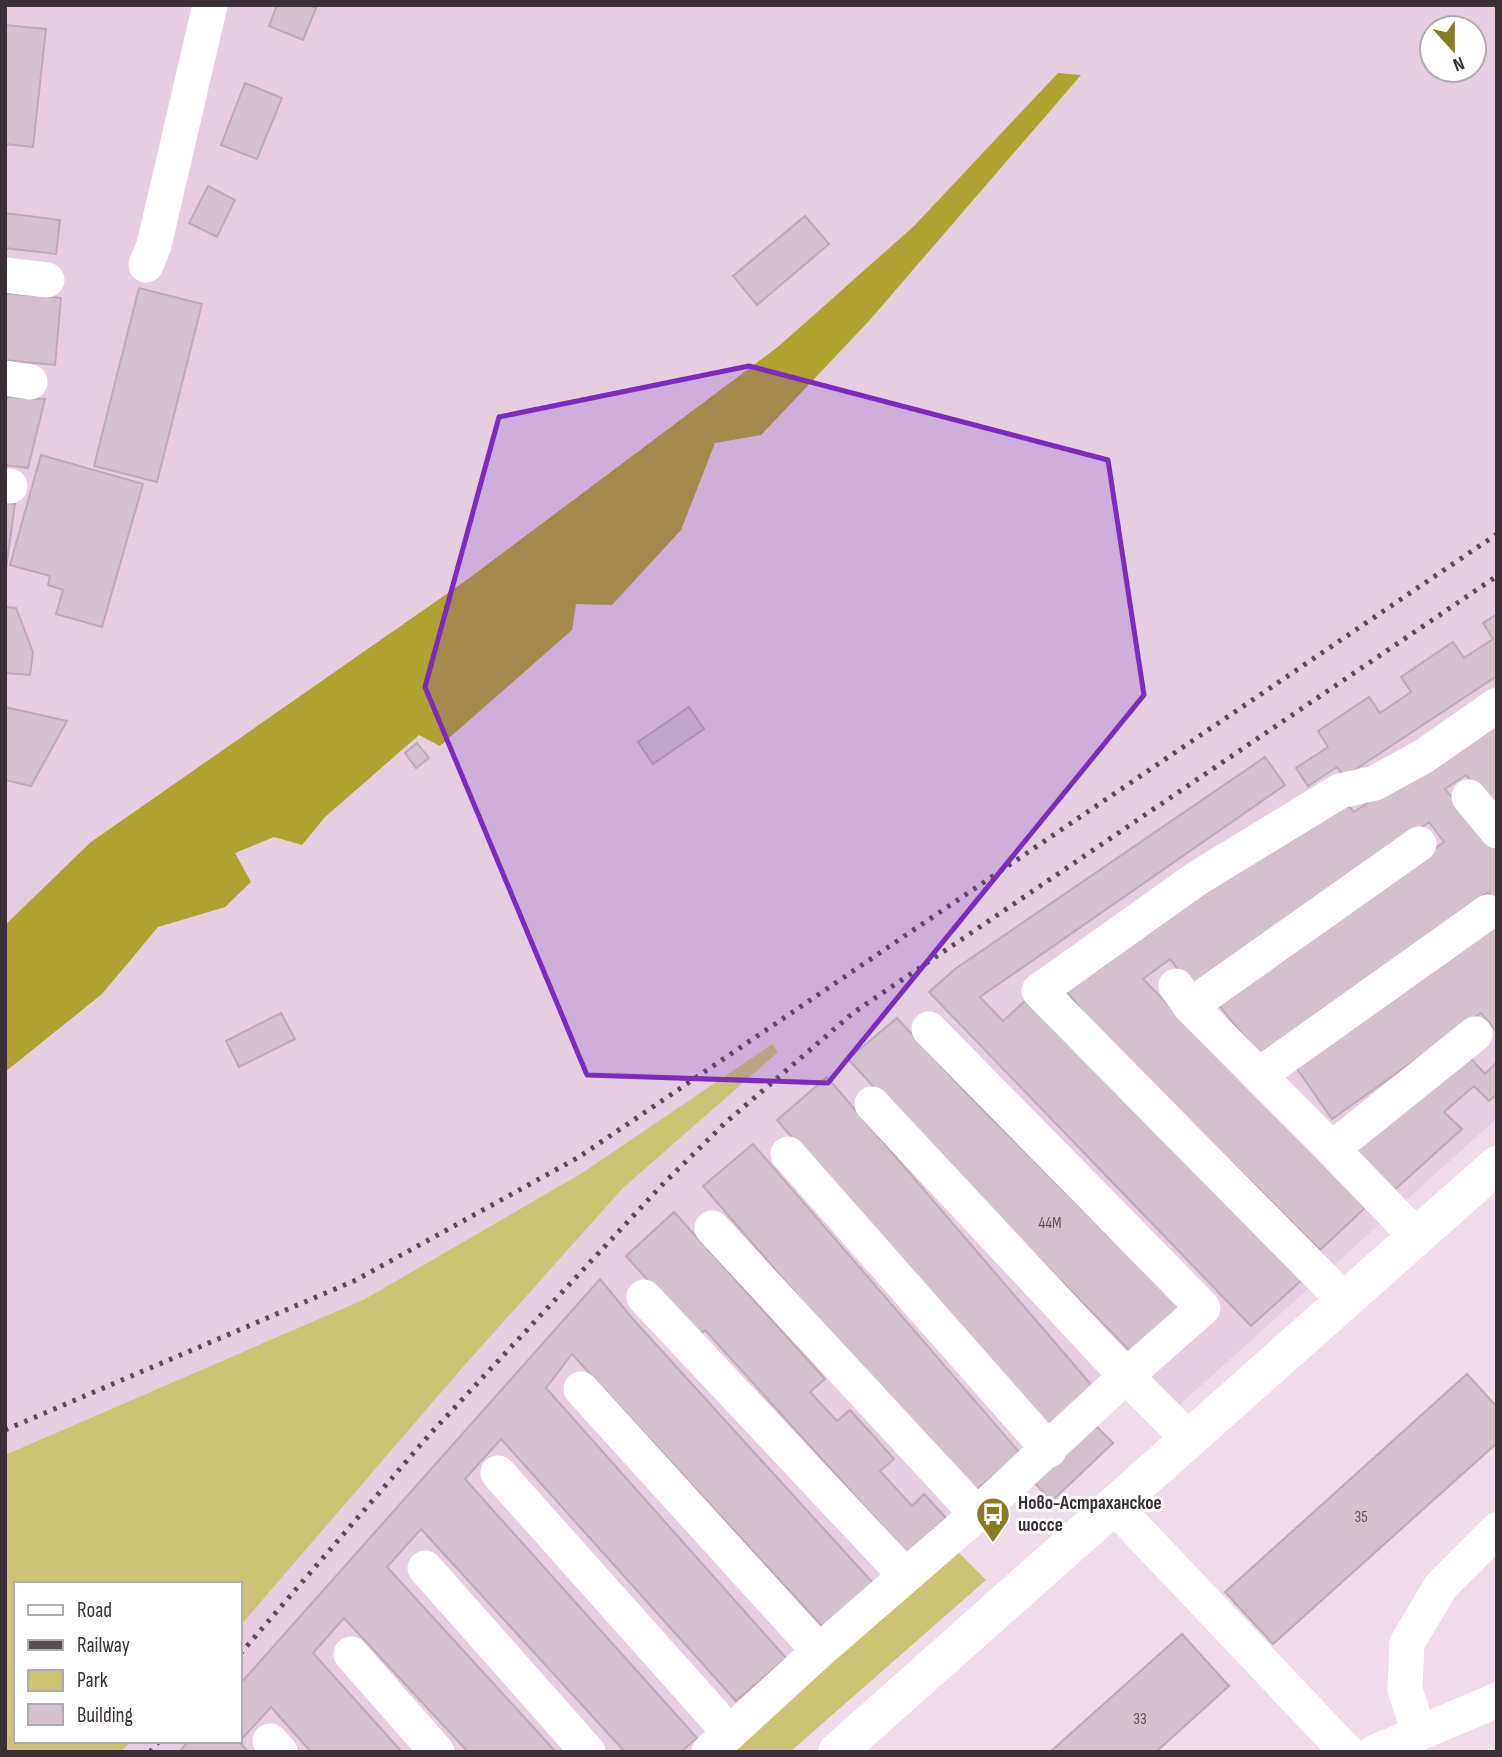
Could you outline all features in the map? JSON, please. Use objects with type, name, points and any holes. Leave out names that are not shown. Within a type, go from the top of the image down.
[{"type":"main road","points":[[837,1752],[1497,1166]]},
{"type":"street","points":[[146,265],[155,246],[210,5]]},
{"type":"street","points":[[5,275],[47,281]]},
{"type":"street","points":[[1344,1300],[1039,991],[1196,879],[1340,790],[1376,783],[1424,756],[1497,705]]},
{"type":"street","points":[[1469,797],[1497,831]]},
{"type":"street","points":[[1417,1237],[1183,996],[1419,844]]},
{"type":"street","points":[[1259,1075],[1489,912]]},
{"type":"street","points":[[498,1473],[720,1743],[905,1574],[1049,1450],[1202,1308],[929,1029]]},
{"type":"street","points":[[1332,1149],[1475,1034]]},
{"type":"street","points":[[872,1104],[1126,1376],[1190,1440]]},
{"type":"street","points":[[788,1154],[1049,1450]]},
{"type":"street","points":[[712,1228],[977,1514]]},
{"type":"street","points":[[645,1297],[905,1574]]},
{"type":"street","points":[[582,1389],[819,1651]]},
{"type":"street","points":[[1115,1507],[1347,1752]]},
{"type":"street","points":[[1419,1732],[1405,1690],[1407,1643],[1441,1586],[1497,1530]]},
{"type":"street","points":[[425,1568],[588,1752]]},
{"type":"street","points":[[351,1654],[437,1752]]},
{"type":"street","points":[[1375,1752],[1497,1700]]},
{"type":"highlighted area","points":[[749,366],[1108,460],[1144,695],[828,1083],[587,1075],[425,687],[499,417]]},
{"type":"shaded area","points":[[5,5],[1497,5],[1497,1118],[1174,1410],[1138,1372],[728,1752],[121,1752],[129,1743],[242,1743],[242,1624],[463,1367],[623,1188],[778,1051],[772,1044],[582,1173],[365,1299],[5,1455]]},
{"type":"shaded area","points":[[1058,73],[1081,75],[868,322],[761,435],[715,443],[681,530],[612,605],[576,604],[572,630],[440,746],[419,735],[325,817],[302,845],[274,837],[235,853],[251,882],[225,907],[158,927],[102,994],[5,1072],[5,925],[91,842],[468,579],[779,346],[914,226]]},
{"type":"green space","points":[[772,1044],[778,1052],[623,1188],[463,1367],[242,1624],[242,1582],[14,1582],[14,1743],[129,1743],[121,1752],[5,1752],[5,1455],[365,1299],[582,1173]]},
{"type":"green space","points":[[953,1547],[986,1580],[790,1752],[728,1752]]},
{"type":"building","points":[[277,5],[309,5],[316,8],[303,40],[269,26]]},
{"type":"building","points":[[5,25],[46,29],[33,147],[5,144]]},
{"type":"building","points":[[245,83],[282,98],[257,159],[221,145]]},
{"type":"building","points":[[208,186],[235,200],[217,237],[189,223]]},
{"type":"building","points":[[5,213],[60,220],[56,254],[5,248]]},
{"type":"building","points":[[805,216],[829,244],[757,305],[733,276]]},
{"type":"building","points":[[139,288],[202,304],[157,482],[94,466]]},
{"type":"building","points":[[5,293],[61,298],[55,365],[5,360]]},
{"type":"building","points":[[5,397],[45,399],[28,468],[5,465]]},
{"type":"building","points":[[41,455],[143,484],[102,627],[56,614],[63,590],[48,585],[50,576],[10,565]]},
{"type":"building","points":[[5,503],[15,504],[6,569],[5,569]]},
{"type":"building","points":[[5,607],[16,608],[33,652],[30,675],[5,673]]},
{"type":"building","points":[[1497,614],[1497,676],[1344,777],[1337,767],[1308,786],[1296,768],[1328,747],[1318,731],[1369,697],[1380,713],[1411,692],[1401,677],[1453,642],[1464,658],[1493,639],[1483,623]]},
{"type":"building","points":[[5,707],[67,721],[31,786],[5,780]]},
{"type":"building","points":[[689,707],[704,729],[653,764],[638,742]]},
{"type":"building","points":[[1497,716],[1497,811],[1466,775],[1445,789],[1497,851],[1497,903],[1488,892],[1259,1055],[1218,1004],[1444,842],[1429,822],[1191,987],[1170,959],[1143,979],[1366,1207],[1320,1250],[1091,1022],[1065,989],[1341,798],[1354,812]]},
{"type":"building","points":[[417,743],[429,758],[416,768],[405,753]]},
{"type":"building","points":[[1265,757],[1285,785],[980,997],[1003,1021],[1025,1001],[1303,1279],[1251,1326],[929,992],[955,969]]},
{"type":"building","points":[[1497,919],[1497,1032],[1481,1013],[1332,1119],[1295,1066]]},
{"type":"building","points":[[281,1013],[295,1039],[239,1067],[226,1041]]},
{"type":"building","points":[[897,1018],[969,1096],[1181,1308],[1132,1353],[921,1138],[848,1059]]},
{"type":"building","points":[[1465,1052],[1485,1074],[1497,1062],[1497,1094],[1489,1101],[1474,1086],[1444,1112],[1462,1129],[1392,1192],[1354,1153]]},
{"type":"building","points":[[827,1077],[1094,1388],[1043,1431],[777,1120]]},
{"type":"building","points":[[753,1144],[1020,1453],[970,1495],[703,1186]]},
{"type":"building","points":[[674,1212],[825,1379],[810,1392],[837,1421],[850,1410],[894,1459],[880,1471],[912,1506],[924,1494],[946,1518],[907,1553],[705,1330],[698,1336],[626,1256]]},
{"type":"building","points":[[600,1279],[632,1318],[873,1583],[822,1626],[572,1354],[546,1388],[786,1658],[736,1701],[501,1439],[465,1479],[697,1738],[681,1752],[625,1752],[421,1529],[387,1567],[556,1752],[468,1752],[344,1618],[313,1653],[402,1752],[311,1752],[271,1707],[242,1739],[242,1682]]},
{"type":"building","points":[[1467,1374],[1497,1407],[1497,1443],[1273,1644],[1225,1592]]},
{"type":"building","points":[[1089,1419],[1113,1443],[1052,1501],[1028,1476]]},
{"type":"building","points":[[1182,1634],[1229,1686],[1156,1752],[1050,1752]]},
{"type":"building","points":[[187,1743],[241,1743],[248,1752],[179,1752]]},
{"type":"railway","points":[[5,1430],[356,1280],[579,1157],[1497,534]]},
{"type":"railway","points":[[242,1652],[430,1434],[662,1185],[725,1123],[853,1013],[1497,576]]},
{"type":"railway","points":[[150,1752],[157,1743]]},
{"type":"place","name":"Ново-Астраханское шоссе","points":[[993,1544]]}]
